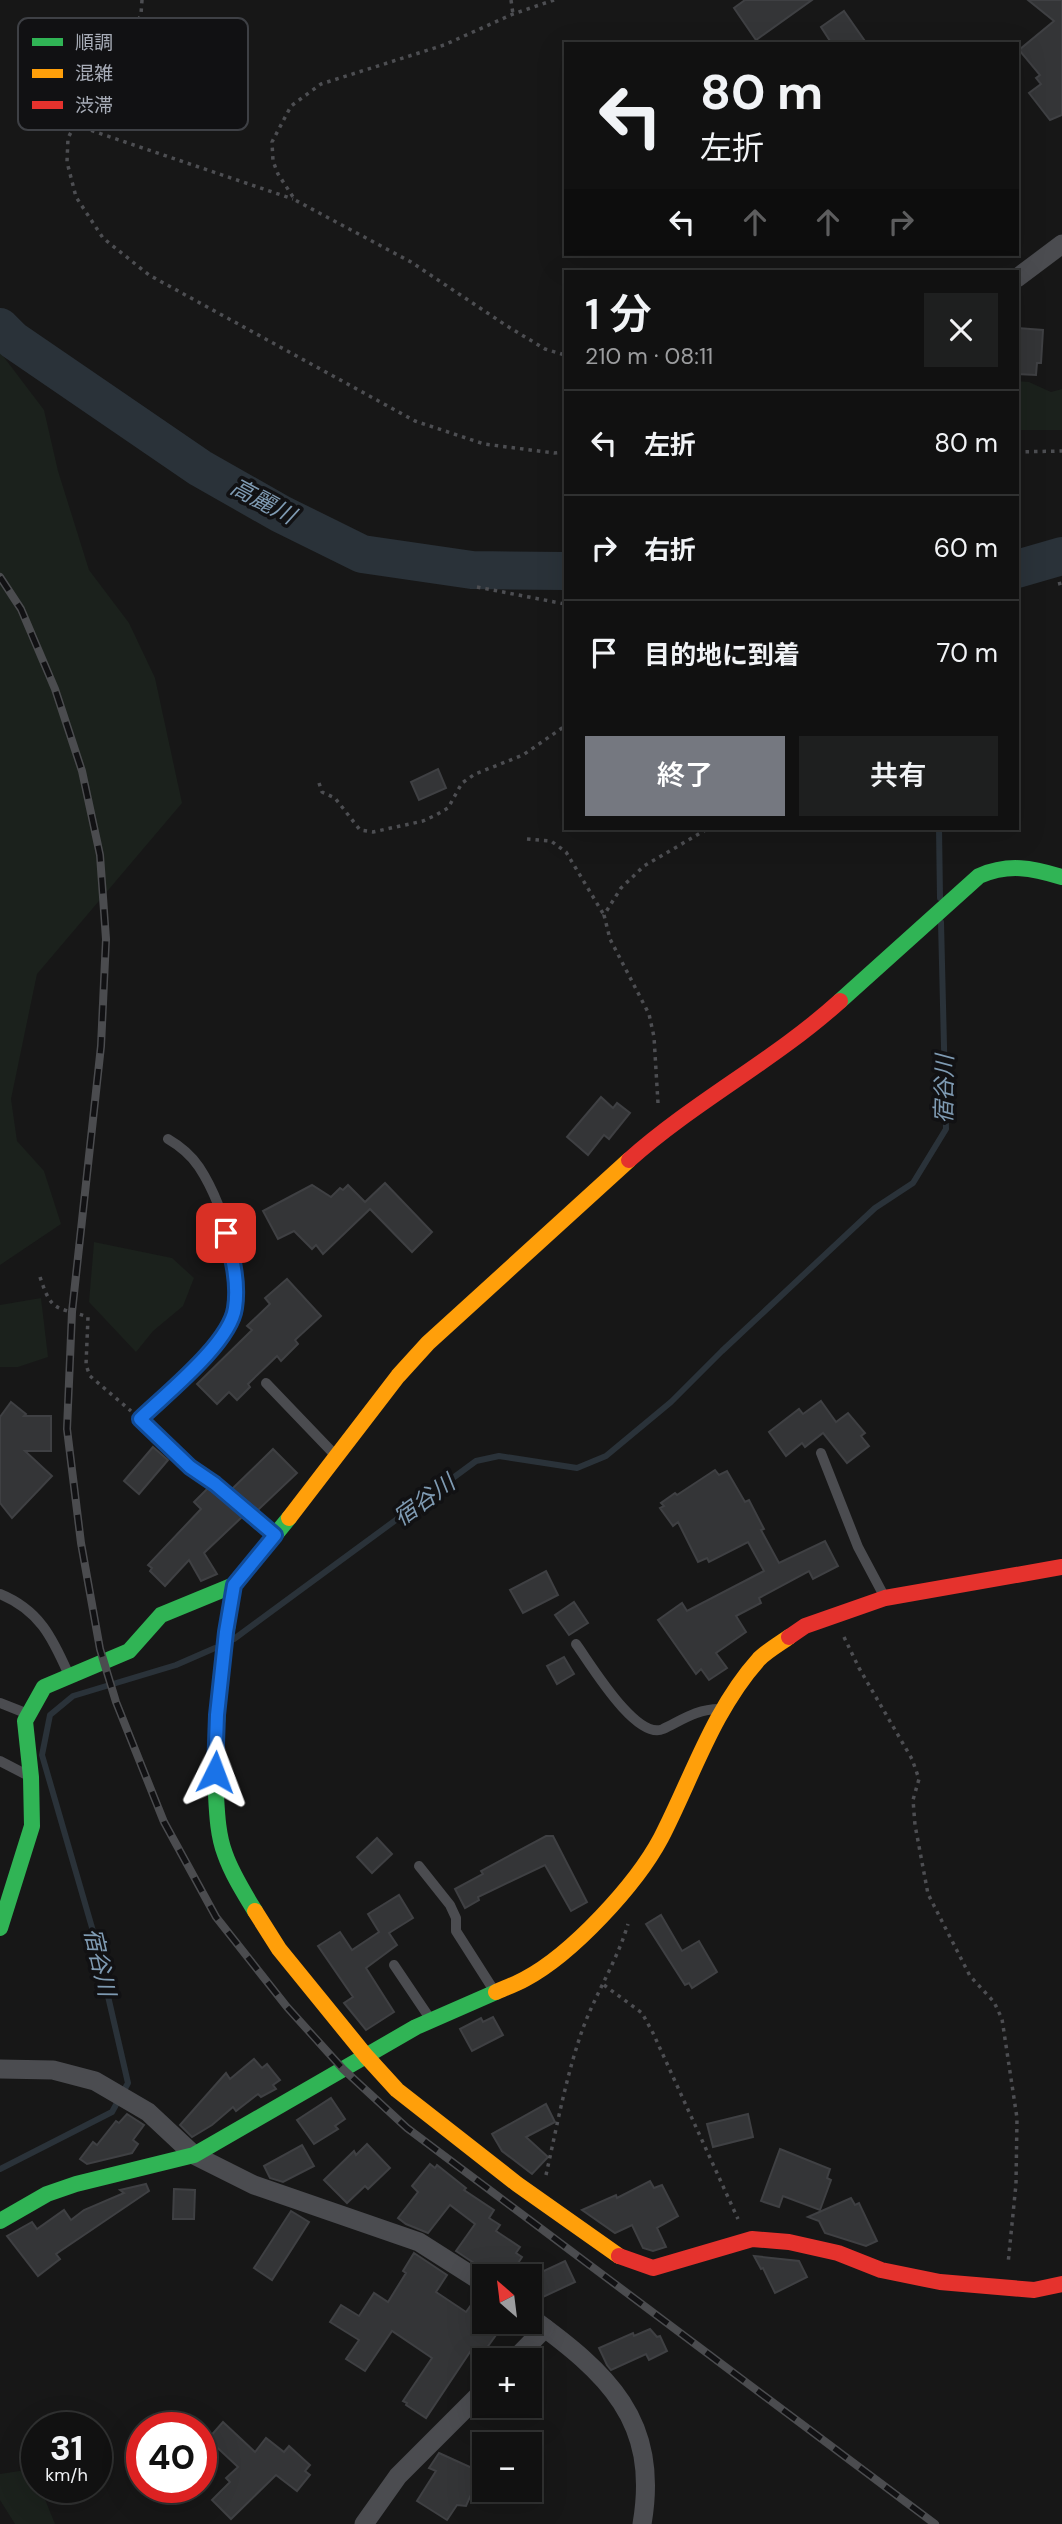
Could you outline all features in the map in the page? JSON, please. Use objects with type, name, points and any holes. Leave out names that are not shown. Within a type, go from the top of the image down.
[{"type":"street","points":[[1019,276],[1062,244]]},
{"type":"street","points":[[0,1928],[32,1826],[31,1777],[25,1721],[44,1687],[129,1651],[161,1615],[234,1585],[398,1376],[428,1343],[659,1133],[807,1031],[979,876],[1011,865],[1062,877]]},
{"type":"street","points":[[0,2221],[47,2194],[76,2184],[194,2155],[431,2020],[526,1979],[560,1956],[612,1905],[642,1870],[677,1807],[724,1709],[760,1658],[805,1626],[885,1598],[1062,1567]]},
{"type":"street","points":[[234,1585],[217,1715],[217,1816],[224,1852],[244,1893],[279,1949],[397,2090],[540,2201],[624,2260],[653,2267],[752,2239],[789,2242],[838,2253],[881,2270],[940,2282],[1034,2290],[1062,2284]]},
{"type":"street","points":[[0,2069],[53,2070],[95,2081],[148,2112],[194,2155],[254,2185],[419,2242],[472,2276]]},
{"type":"street","points":[[542,2326],[590,2363],[607,2381],[635,2426],[644,2456],[647,2499],[642,2524]]},
{"type":"street","points":[[364,2524],[398,2476],[472,2402]]},
{"type":"lane","points":[[168,1139],[182,1147],[199,1166],[213,1193],[236,1275],[235,1310],[224,1337],[140,1419],[190,1467],[215,1484],[275,1535]]},
{"type":"lane","points":[[267,1383],[337,1457]]},
{"type":"lane","points":[[821,1453],[858,1547],[885,1598]]},
{"type":"lane","points":[[0,1594],[33,1613],[54,1640],[70,1677]]},
{"type":"lane","points":[[576,1644],[626,1712],[639,1725],[648,1729],[660,1730],[676,1720],[698,1712],[724,1709]]},
{"type":"lane","points":[[0,1703],[29,1714]]},
{"type":"lane","points":[[0,1761],[31,1777]]},
{"type":"lane","points":[[419,1866],[450,1905],[456,1918],[456,1931],[495,1993]]},
{"type":"lane","points":[[394,1965],[431,2020]]},
{"type":"path","points":[[139,18],[142,0]]},
{"type":"path","points":[[511,0],[513,15]]},
{"type":"path","points":[[295,200],[278,174],[272,151],[272,142],[291,106],[321,84],[444,45],[554,0]]},
{"type":"path","points":[[72,130],[68,138],[67,162],[76,197],[103,239],[149,275],[415,421],[484,444],[564,452]]},
{"type":"path","points":[[90,130],[295,200],[411,262],[545,349],[564,355]]},
{"type":"path","points":[[1019,452],[1062,451]]},
{"type":"path","points":[[477,587],[496,589],[553,604],[564,604]]},
{"type":"path","points":[[318,783],[322,792],[335,798],[360,830],[373,832],[423,821],[448,808],[462,783],[475,774],[523,754],[564,727]]},
{"type":"path","points":[[604,915],[621,888],[645,866],[706,830]]},
{"type":"path","points":[[527,839],[551,841],[566,852],[604,915],[610,939],[649,1014],[654,1037],[659,1133]]},
{"type":"path","points":[[40,1277],[46,1293],[60,1310],[88,1317],[86,1365],[90,1376],[140,1419]]},
{"type":"path","points":[[833,1615],[859,1668],[912,1759],[919,1779],[914,1800],[915,1825],[928,1894],[970,1976],[994,2002],[1002,2019],[1017,2118],[1016,2184],[1007,2287]]},
{"type":"path","points":[[540,2201],[568,2078],[583,2026],[604,1985],[629,1920]]},
{"type":"path","points":[[604,1985],[642,2013],[653,2033],[739,2220],[744,2241]]},
{"type":"shaded area","points":[[0,352],[44,410],[58,471],[89,570],[129,623],[155,678],[182,803],[37,974],[11,1099],[17,1141],[44,1171],[61,1224],[0,1265]]},
{"type":"shaded area","points":[[1019,381],[1029,382],[1051,392],[1062,389],[1062,430],[1019,430]]},
{"type":"shaded area","points":[[94,1242],[172,1258],[194,1278],[183,1306],[153,1331],[136,1352],[89,1302]]},
{"type":"shaded area","points":[[41,1298],[48,1357],[18,1367],[0,1367],[0,1305]]},
{"type":"shaded area","points":[[21,2471],[21,2503],[46,2503],[55,2524],[15,2524],[0,2500],[0,2474]]},
{"type":"building","points":[[745,0],[812,0],[756,40],[734,8]]},
{"type":"building","points":[[1028,0],[1062,0],[1062,115],[1050,120],[1029,93],[1041,84],[1036,78],[1040,75],[1019,50],[1054,21]]},
{"type":"building","points":[[844,11],[866,42],[831,42],[821,27]]},
{"type":"building","points":[[1019,328],[1043,330],[1041,363],[1037,363],[1036,375],[1019,374]]},
{"type":"building","points":[[438,769],[446,788],[419,800],[411,782]]},
{"type":"building","points":[[601,1097],[613,1108],[617,1103],[630,1113],[609,1139],[604,1135],[588,1155],[567,1137]]},
{"type":"building","points":[[385,1183],[432,1232],[412,1252],[370,1209],[323,1254],[316,1245],[312,1249],[294,1231],[278,1239],[263,1211],[312,1185],[331,1197],[340,1188],[343,1190],[348,1185],[365,1202]]},
{"type":"building","points":[[287,1279],[321,1316],[295,1340],[298,1344],[281,1361],[277,1356],[248,1384],[250,1387],[237,1400],[229,1392],[217,1404],[197,1384],[252,1330],[247,1326],[270,1304],[265,1298]]},
{"type":"building","points":[[821,1401],[836,1422],[848,1413],[865,1433],[861,1436],[869,1446],[847,1463],[823,1433],[805,1447],[802,1443],[786,1456],[769,1432],[799,1409],[803,1414]]},
{"type":"building","points":[[11,1402],[26,1414],[24,1416],[51,1416],[51,1451],[25,1451],[52,1476],[12,1518],[0,1503],[0,1417]]},
{"type":"building","points":[[153,1447],[168,1460],[139,1494],[124,1481]]},
{"type":"building","points":[[273,1449],[297,1473],[258,1510],[232,1489]]},
{"type":"building","points":[[715,1470],[719,1475],[727,1471],[745,1502],[749,1500],[779,1563],[825,1541],[838,1566],[813,1579],[809,1571],[759,1598],[761,1603],[736,1616],[746,1632],[716,1653],[727,1668],[709,1680],[701,1669],[696,1674],[658,1620],[682,1603],[687,1611],[764,1571],[748,1542],[709,1562],[707,1558],[698,1562],[678,1522],[673,1526],[660,1508],[664,1506],[661,1503],[675,1493],[677,1495]]},
{"type":"building","points":[[208,1488],[242,1517],[204,1553],[217,1574],[201,1581],[189,1560],[165,1586],[150,1571],[152,1568],[148,1565],[201,1509],[194,1502]]},
{"type":"building","points":[[546,1571],[558,1595],[523,1613],[510,1590]]},
{"type":"building","points":[[574,1602],[588,1623],[569,1635],[555,1615]]},
{"type":"building","points":[[564,1657],[574,1674],[557,1684],[547,1666]]},
{"type":"building","points":[[546,1836],[553,1836],[587,1902],[571,1911],[545,1865],[478,1897],[479,1900],[465,1908],[455,1889],[483,1874],[481,1871]]},
{"type":"building","points":[[377,1838],[392,1854],[372,1873],[357,1857]]},
{"type":"building","points":[[399,1895],[413,1918],[389,1933],[397,1945],[366,1968],[394,2012],[366,2030],[344,2003],[353,1997],[318,1946],[340,1932],[352,1950],[379,1932],[368,1914]]},
{"type":"building","points":[[661,1915],[682,1951],[699,1941],[717,1972],[692,1988],[689,1983],[685,1985],[646,1924]]},
{"type":"building","points":[[493,2017],[503,2035],[472,2051],[460,2029],[481,2018],[483,2022]]},
{"type":"building","points":[[254,2059],[262,2068],[267,2064],[280,2080],[273,2085],[276,2089],[261,2097],[258,2094],[236,2111],[233,2107],[212,2125],[192,2137],[180,2125],[226,2073],[230,2079]]},
{"type":"building","points":[[331,2098],[345,2119],[335,2126],[338,2129],[314,2144],[297,2120]]},
{"type":"building","points":[[546,2104],[555,2122],[526,2137],[548,2157],[532,2174],[502,2151],[492,2134]]},
{"type":"building","points":[[127,2114],[144,2125],[133,2140],[138,2144],[132,2153],[87,2164],[80,2159],[93,2142],[97,2145],[116,2121],[119,2123]]},
{"type":"building","points":[[748,2114],[753,2137],[713,2147],[707,2124]]},
{"type":"building","points":[[367,2144],[390,2168],[368,2189],[365,2186],[347,2203],[324,2180],[354,2151],[356,2155]]},
{"type":"building","points":[[302,2145],[314,2166],[283,2182],[270,2178],[264,2166]]},
{"type":"building","points":[[780,2149],[830,2169],[827,2178],[831,2180],[820,2210],[783,2196],[779,2207],[761,2201]]},
{"type":"building","points":[[430,2164],[435,2168],[437,2165],[466,2188],[464,2190],[494,2210],[489,2218],[500,2225],[496,2231],[520,2247],[516,2253],[522,2257],[517,2264],[476,2264],[456,2251],[475,2224],[450,2205],[428,2233],[406,2224],[398,2218],[418,2192],[412,2186]]},
{"type":"building","points":[[650,2181],[654,2188],[662,2185],[678,2216],[657,2228],[666,2247],[653,2251],[643,2248],[632,2225],[615,2233],[582,2210],[616,2195],[617,2198]]},
{"type":"building","points":[[146,2184],[149,2191],[56,2254],[60,2259],[38,2276],[7,2236],[32,2222],[37,2229],[64,2210],[71,2220],[84,2210],[124,2193],[120,2190]]},
{"type":"building","points":[[174,2189],[195,2190],[194,2219],[173,2219]]},
{"type":"building","points":[[851,2198],[855,2205],[859,2203],[877,2241],[866,2246],[825,2233],[819,2221],[808,2217]]},
{"type":"building","points":[[291,2211],[309,2222],[272,2280],[254,2268]]},
{"type":"building","points":[[414,2253],[447,2275],[436,2292],[466,2312],[472,2304],[472,2334],[496,2335],[487,2348],[472,2348],[426,2418],[403,2401],[432,2358],[392,2331],[365,2371],[346,2359],[359,2340],[330,2322],[341,2305],[359,2316],[374,2293],[388,2302],[406,2273],[403,2271]]},
{"type":"building","points":[[754,2256],[799,2261],[807,2277],[775,2293]]},
{"type":"building","points":[[565,2261],[575,2282],[543,2297],[542,2272]]},
{"type":"building","points":[[650,2329],[657,2337],[660,2336],[667,2351],[649,2360],[646,2354],[611,2370],[599,2348],[633,2333],[634,2336]]},
{"type":"building","points":[[223,2422],[255,2452],[266,2438],[284,2452],[289,2446],[310,2465],[305,2471],[310,2475],[297,2491],[276,2475],[231,2519],[215,2503],[217,2495],[230,2482],[226,2478],[238,2467],[217,2447],[217,2429]]},
{"type":"building","points":[[439,2453],[472,2468],[472,2492],[466,2506],[457,2505],[447,2520],[417,2501],[436,2471],[429,2468]]},
{"type":"waterway","name":"高麗川","points":[[0,327],[13,340],[200,468],[281,514],[362,554],[472,570],[564,571]]},
{"type":"waterway","name":"高麗川","points":[[1019,568],[1062,556]]},
{"type":"waterway","name":"宿谷川","points":[[939,830],[940,898]]},
{"type":"waterway","name":"宿谷川","points":[[234,1639],[476,1461],[499,1456],[577,1468],[606,1456],[671,1402],[875,1208],[913,1183],[946,1129],[941,922]]},
{"type":"waterway","name":"宿谷川","points":[[0,2169],[112,2112],[128,2083],[93,1931],[42,1755],[50,1715],[73,1696],[176,1665],[215,1648]]},
{"type":"railway","points":[[0,577],[21,609],[55,689],[82,771],[100,855],[106,939],[101,1046],[72,1312],[67,1429],[81,1543],[100,1649],[116,1702],[164,1822],[216,1917],[287,2007],[343,2069],[407,2128],[935,2524]]},
{"type":"traffic: fast","points":[[840,1001],[979,876],[1000,869],[1020,868],[1062,877]]},
{"type":"traffic: fast","points":[[0,1928],[32,1826],[31,1777],[25,1721],[44,1687],[129,1651],[161,1615],[234,1585],[289,1518]]},
{"type":"traffic: fast","points":[[234,1585],[217,1716],[217,1810],[225,1854],[255,1911]]},
{"type":"traffic: fast","points":[[0,2221],[47,2194],[76,2184],[194,2155],[416,2027],[496,1992]]},
{"type":"traffic: slow","points":[[289,1518],[398,1376],[428,1343],[629,1160]]},
{"type":"traffic: slow","points":[[496,1992],[525,1979],[563,1953],[619,1897],[661,1838],[704,1745],[729,1700],[759,1659],[789,1637]]},
{"type":"traffic: slow","points":[[255,1911],[279,1949],[397,2090],[517,2184],[619,2256]]},
{"type":"traffic: jam","points":[[629,1160],[840,1001]]},
{"type":"traffic: jam","points":[[789,1637],[805,1626],[885,1598],[1062,1567]]},
{"type":"traffic: jam","points":[[619,2256],[653,2268],[752,2239],[789,2242],[838,2253],[881,2270],[940,2282],[1034,2290],[1062,2284]]},
{"type":"route","points":[[215,1772],[217,1715],[234,1585],[275,1535],[215,1484],[190,1467],[140,1419],[224,1337],[235,1310],[236,1275],[226,1233]]}]
